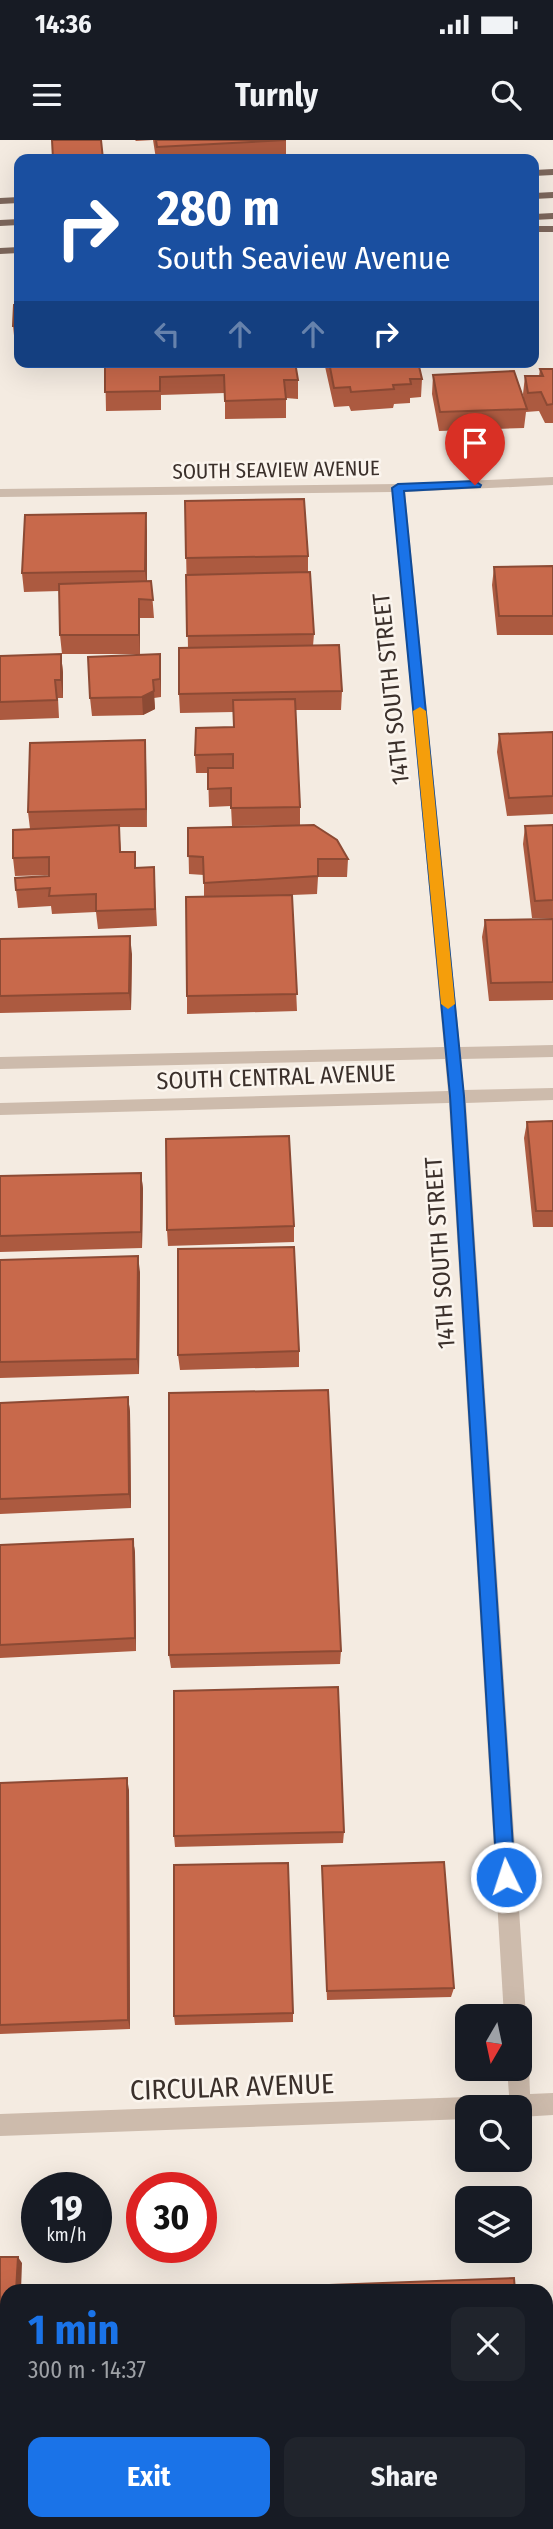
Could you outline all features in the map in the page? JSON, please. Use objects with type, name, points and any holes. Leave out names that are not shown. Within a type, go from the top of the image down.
[{"type":"street","name":"SOUTH SEAVIEW AVENUE","points":[[0,493],[398,488],[553,481]]},
{"type":"street","name":"14TH SOUTH STREET","points":[[398,488],[457,1096],[514,2004]]},
{"type":"street","points":[[0,1063],[553,1051]]},
{"type":"street","name":"SOUTH CENTRAL AVENUE","points":[[0,1110],[553,1094]]},
{"type":"street","points":[[532,2105],[553,2104]]},
{"type":"street","name":"CIRCULAR AVENUE","points":[[0,2125],[455,2108]]},
{"type":"building","points":[[52,140],[101,140],[102,154],[53,154]]},
{"type":"building","points":[[156,140],[286,140],[157,147]]},
{"type":"building","points":[[105,368],[296,368],[298,380],[284,380],[286,399],[225,401],[224,375],[160,377],[160,391],[105,392]]},
{"type":"building","points":[[330,368],[419,368],[422,379],[410,379],[411,384],[393,385],[394,389],[351,392],[350,387],[334,388]]},
{"type":"building","points":[[540,369],[553,369],[553,404],[547,405],[541,392],[528,393],[525,376],[543,376]]},
{"type":"building","points":[[514,371],[527,409],[440,412],[433,375]]},
{"type":"building","points":[[304,499],[308,556],[186,558],[185,501]]},
{"type":"building","points":[[146,513],[145,571],[22,573],[25,515]]},
{"type":"building","points":[[553,566],[553,616],[499,616],[494,567]]},
{"type":"building","points":[[310,572],[314,634],[187,636],[186,575]]},
{"type":"building","points":[[151,581],[153,600],[139,599],[139,635],[60,635],[59,584]]},
{"type":"building","points":[[339,645],[342,691],[179,694],[179,648]]},
{"type":"building","points":[[61,654],[61,680],[55,680],[57,700],[0,702],[0,656]]},
{"type":"building","points":[[160,654],[160,679],[153,680],[154,691],[142,697],[90,698],[88,657]]},
{"type":"building","points":[[295,699],[300,807],[231,808],[231,788],[208,789],[208,768],[233,768],[233,754],[195,755],[196,728],[234,727],[233,700]]},
{"type":"building","points":[[553,732],[553,796],[509,798],[499,734]]},
{"type":"building","points":[[145,740],[146,809],[28,812],[30,743]]},
{"type":"building","points":[[119,825],[120,852],[135,852],[135,868],[154,867],[155,909],[96,911],[96,894],[49,896],[50,888],[16,890],[15,878],[49,876],[49,857],[13,858],[13,830]]},
{"type":"building","points":[[314,825],[337,840],[348,859],[318,859],[318,876],[204,883],[203,857],[188,856],[188,828]]},
{"type":"building","points":[[553,825],[553,900],[535,901],[525,826]]},
{"type":"building","points":[[292,895],[297,994],[187,996],[186,897]]},
{"type":"building","points":[[553,919],[553,982],[491,983],[485,920]]},
{"type":"building","points":[[130,936],[129,993],[0,996],[0,939]]},
{"type":"building","points":[[553,1121],[553,1211],[536,1211],[527,1122]]},
{"type":"building","points":[[289,1136],[294,1226],[167,1230],[166,1139]]},
{"type":"building","points":[[141,1173],[141,1232],[0,1236],[0,1176]]},
{"type":"building","points":[[294,1247],[299,1351],[178,1355],[178,1249]]},
{"type":"building","points":[[138,1256],[137,1359],[0,1362],[0,1260]]},
{"type":"building","points":[[328,1390],[341,1651],[169,1655],[169,1393]]},
{"type":"building","points":[[128,1397],[129,1494],[0,1499],[0,1403]]},
{"type":"building","points":[[133,1539],[135,1638],[0,1645],[0,1545]]},
{"type":"building","points":[[338,1687],[344,1832],[174,1836],[174,1691]]},
{"type":"building","points":[[127,1778],[128,2020],[0,2025],[0,1783]]},
{"type":"building","points":[[444,1862],[454,1988],[327,1991],[322,1866]]},
{"type":"building","points":[[288,1863],[293,2013],[174,2016],[174,1865]]},
{"type":"building","points":[[0,2257],[18,2257],[16,2284],[0,2284]]},
{"type":"building","points":[[514,2278],[514,2284],[356,2284]]},
{"type":"slow traffic","points":[[420,711],[448,1004]]},
{"type":"route","points":[[475,485],[398,488],[457,1096],[506,1877]]}]
